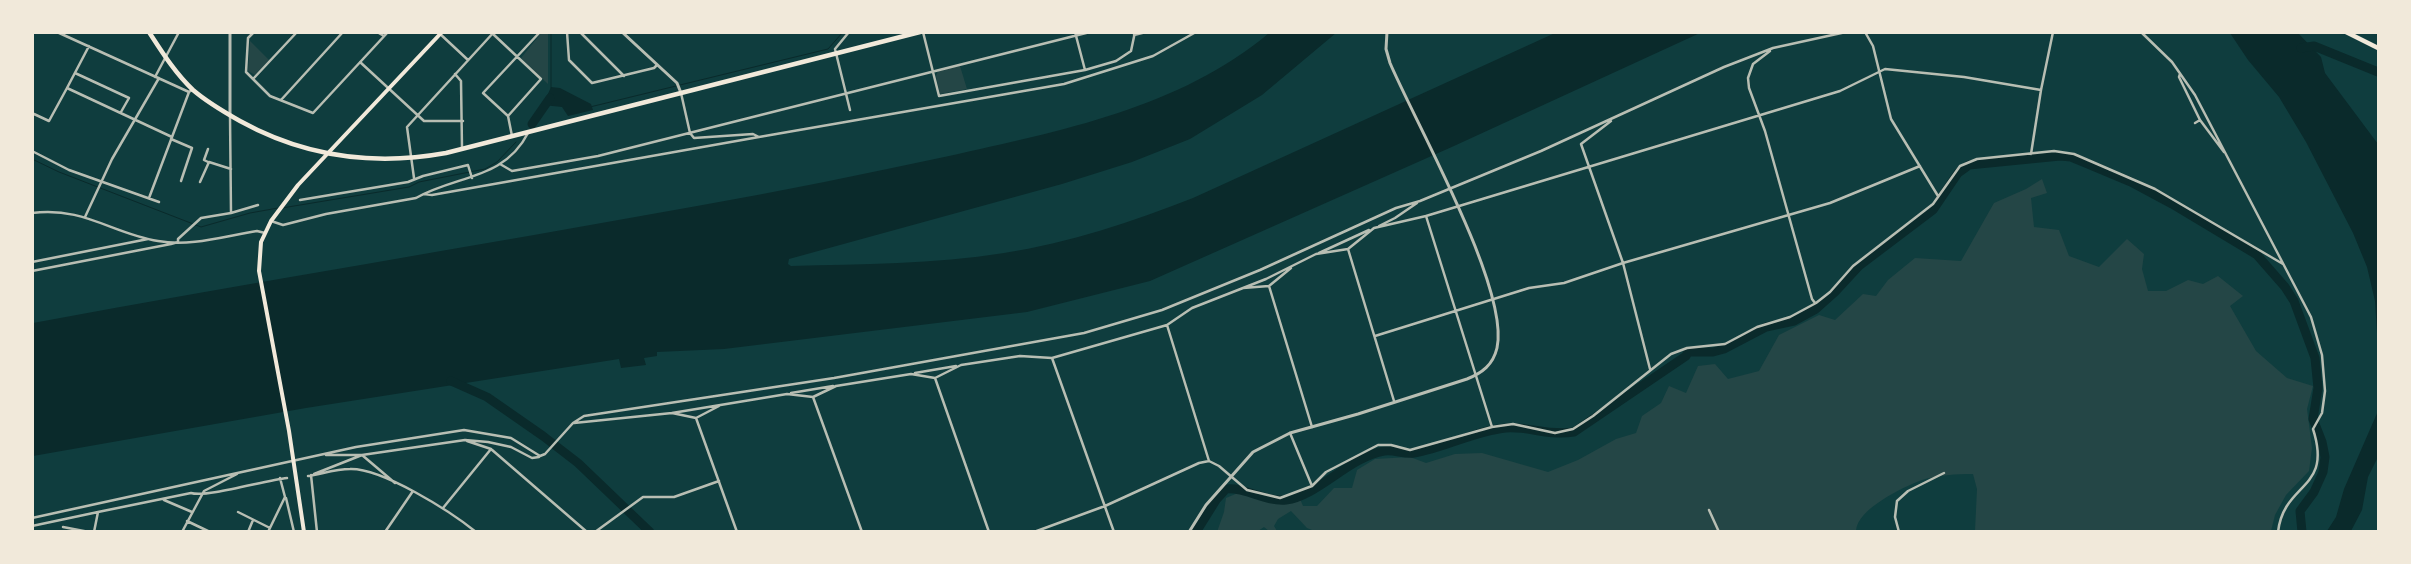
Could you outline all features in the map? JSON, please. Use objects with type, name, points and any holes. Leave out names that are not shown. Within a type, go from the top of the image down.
[{"type":"highway","points":[[149,32],[191,91],[230,116],[284,143],[328,155],[373,159],[411,158],[462,149],[921,32]]},
{"type":"highway","points":[[2346,32],[2378,48]]},
{"type":"main road","points":[[304,532],[294,461],[259,271],[261,242],[271,221],[298,185],[390,89],[440,33]]},
{"type":"street","points":[[57,32],[191,91],[148,198]]},
{"type":"street","points":[[85,217],[179,32]]},
{"type":"street","points":[[230,32],[231,213]]},
{"type":"street","points":[[254,32],[248,38],[246,72],[270,96],[313,113],[388,32]]},
{"type":"street","points":[[253,79],[297,32]]},
{"type":"street","points":[[281,100],[343,32]]},
{"type":"street","points":[[376,32],[384,37]]},
{"type":"street","points":[[512,136],[508,116],[483,93],[540,32]]},
{"type":"street","points":[[567,32],[569,60],[592,82],[624,76],[657,65]]},
{"type":"street","points":[[580,32],[624,76]]},
{"type":"street","points":[[622,32],[677,83],[690,133],[694,138],[753,134],[759,137]]},
{"type":"street","points":[[849,32],[835,49],[850,110]]},
{"type":"street","points":[[921,32],[939,96],[1085,70],[1116,61],[1131,51],[1135,34],[1146,32]]},
{"type":"street","points":[[500,164],[506,170],[518,170],[598,156],[1075,34],[1090,32]]},
{"type":"street","points":[[424,194],[432,195],[1064,84],[1153,56],[1196,32]]},
{"type":"street","points":[[1189,532],[1206,504],[1253,452],[1290,433],[1358,414],[1475,375],[1489,366],[1497,346],[1498,331],[1493,300],[1482,268],[1446,182],[1398,81],[1386,49],[1387,32]]},
{"type":"street","points":[[322,454],[362,455],[465,440],[511,447],[532,458],[546,454],[573,423],[584,416],[843,376],[1084,333],[1162,310],[1260,270],[1396,208],[1420,201],[1501,168],[1614,119],[1724,66],[1773,48],[1846,32]]},
{"type":"street","points":[[1865,32],[1873,46],[1891,119],[1938,196]]},
{"type":"street","points":[[2031,155],[2052,32]]},
{"type":"street","points":[[2141,32],[2162,51],[2181,73],[2195,95],[2311,317],[2317,334],[2322,355],[2326,392],[2322,413],[2313,429],[2318,450],[2315,473],[2309,483],[2291,498],[2285,507],[2278,532]]},
{"type":"street","points":[[440,33],[468,60]]},
{"type":"street","points":[[414,178],[407,127],[493,33],[541,79],[508,116]]},
{"type":"street","points":[[1075,34],[1085,70]]},
{"type":"street","points":[[32,116],[34,114],[49,121],[88,46]]},
{"type":"street","points":[[1773,48],[1753,64],[1748,78],[1749,88],[1759,114],[1812,299],[1816,303]]},
{"type":"street","points":[[360,62],[418,115],[428,121],[463,121]]},
{"type":"street","points":[[1316,254],[1348,250],[1374,228],[1457,207],[1840,91],[1885,69],[1964,77],[2041,90]]},
{"type":"street","points":[[75,73],[129,98],[121,112]]},
{"type":"street","points":[[2181,73],[2179,77],[2200,120],[2218,148],[2226,154]]},
{"type":"street","points":[[455,74],[461,81],[462,149]]},
{"type":"street","points":[[67,88],[121,112],[192,148],[181,181]]},
{"type":"street","points":[[1614,119],[1581,144],[1622,263],[1650,369]]},
{"type":"street","points":[[2196,123],[2200,120]]},
{"type":"street","points":[[271,221],[283,225],[326,214],[416,198],[472,178],[500,164],[524,142],[529,132]]},
{"type":"street","points":[[208,149],[204,160],[231,169]]},
{"type":"street","points":[[1034,532],[1105,506],[1199,463],[1209,461],[1219,466],[1248,490],[1280,498],[1312,486],[1326,472],[1378,445],[1390,445],[1410,450],[1417,449],[1492,427],[1514,424],[1556,433],[1573,429],[1594,416],[1650,369],[1678,350],[1725,344],[1756,327],[1790,317],[1816,303],[1830,292],[1853,266],[1922,214],[1938,196],[1954,173],[1967,162],[2064,151],[2140,181],[2283,264]]},
{"type":"street","points":[[32,152],[69,170],[159,202]]},
{"type":"street","points":[[200,182],[209,162]]},
{"type":"street","points":[[300,200],[408,182],[414,178],[468,165],[472,178]]},
{"type":"street","points":[[1375,336],[1529,288],[1564,283],[1622,263],[1830,203],[1920,166]]},
{"type":"street","points":[[573,423],[672,413],[1020,356],[1052,358],[1167,325],[1192,308],[1240,289],[1396,218],[1420,201]]},
{"type":"street","points":[[178,242],[178,239],[201,218],[231,213],[258,205]]},
{"type":"street","points":[[32,213],[53,210],[85,217],[159,242],[185,243],[257,231],[265,233]]},
{"type":"street","points":[[1426,216],[1492,427]]},
{"type":"street","points":[[32,262],[150,239]]},
{"type":"street","points":[[32,271],[178,242]]},
{"type":"street","points":[[1348,250],[1394,401]]},
{"type":"street","points":[[1240,289],[1269,286],[1295,264]]},
{"type":"street","points":[[1269,286],[1312,427]]},
{"type":"street","points":[[1167,325],[1209,461]]},
{"type":"street","points":[[1052,358],[1114,532]]},
{"type":"street","points":[[911,374],[935,378],[961,365]]},
{"type":"street","points":[[935,378],[989,532]]},
{"type":"street","points":[[787,394],[813,397],[836,386]]},
{"type":"street","points":[[813,397],[862,532]]},
{"type":"street","points":[[672,413],[696,418],[723,404]]},
{"type":"street","points":[[696,418],[737,532]]},
{"type":"street","points":[[32,518],[167,490],[356,447],[464,430],[510,438],[540,456]]},
{"type":"street","points":[[1290,433],[1312,486]]},
{"type":"street","points":[[465,440],[492,449],[587,532]]},
{"type":"street","points":[[443,508],[492,449]]},
{"type":"street","points":[[317,532],[311,476],[308,476],[362,455]]},
{"type":"street","points":[[362,455],[398,485]]},
{"type":"street","points":[[311,476],[349,468],[365,470],[413,491],[443,508],[476,532]]},
{"type":"street","points":[[182,532],[200,496],[208,487],[241,472]]},
{"type":"street","points":[[1899,532],[1895,517],[1897,501],[1908,491],[1944,472]]},
{"type":"street","points":[[280,478],[294,532]]},
{"type":"street","points":[[32,526],[191,493],[200,496],[287,478]]},
{"type":"street","points":[[594,532],[640,500],[654,496],[674,497],[719,481]]},
{"type":"street","points":[[385,532],[413,491]]},
{"type":"street","points":[[268,532],[285,497]]},
{"type":"street","points":[[162,499],[192,512]]},
{"type":"street","points":[[1709,510],[1718,532]]},
{"type":"street","points":[[94,532],[98,512]]},
{"type":"street","points":[[238,512],[270,528]]},
{"type":"street","points":[[248,532],[253,520]]},
{"type":"street","points":[[187,521],[210,532]]},
{"type":"street","points":[[62,527],[89,532]]},
{"type":"shaded area","points":[[542,32],[548,33],[548,84],[521,58]]},
{"type":"shaded area","points":[[1269,33],[1336,33],[1262,95],[1190,139],[1132,162],[1062,184],[789,259],[788,264],[791,266],[844,265],[978,257],[1028,249],[1076,238],[1193,198],[1555,33],[1700,33],[1454,146],[1150,281],[1027,312],[724,349],[657,352],[657,356],[644,358],[646,365],[621,368],[619,359],[306,408],[33,456],[33,323],[729,200],[949,156],[1033,137],[1076,126],[1158,98],[1197,80],[1234,59]]},
{"type":"shaded area","points":[[2230,33],[2298,33],[2321,57],[2325,73],[2378,144],[2378,349],[2375,301],[2367,267],[2353,233],[2306,142],[2279,97],[2248,60]]},
{"type":"shaded area","points":[[250,41],[269,60],[255,75],[248,71]]},
{"type":"shaded area","points":[[960,66],[967,89],[940,94],[936,76],[938,71]]},
{"type":"shaded area","points":[[551,87],[560,88],[591,104],[593,110],[568,116],[562,107],[543,105]]},
{"type":"shaded area","points":[[2042,179],[2047,193],[2031,198],[2034,227],[2059,230],[2069,256],[2099,267],[2127,239],[2144,254],[2142,269],[2148,291],[2166,291],[2188,280],[2203,284],[2218,276],[2243,296],[2230,306],[2256,351],[2287,378],[2313,386],[2307,409],[2312,448],[2309,471],[2286,495],[2275,515],[2271,531],[1975,531],[1977,489],[1973,474],[1934,477],[1922,480],[1893,493],[1872,507],[1864,515],[1858,523],[1856,531],[1317,532],[1307,528],[1291,511],[1278,519],[1274,526],[1277,531],[1269,531],[1264,527],[1258,531],[1217,532],[1224,512],[1226,498],[1238,493],[1280,502],[1300,499],[1303,506],[1317,506],[1334,488],[1352,488],[1357,470],[1375,459],[1410,457],[1426,463],[1455,454],[1482,453],[1548,472],[1578,460],[1616,439],[1636,433],[1642,416],[1661,403],[1669,386],[1686,393],[1698,366],[1715,364],[1728,379],[1759,371],[1779,335],[1819,315],[1835,320],[1863,294],[1876,296],[1888,280],[1915,258],[1961,261],[1994,203],[2026,189]]},
{"type":"shaded area","points":[[2378,411],[2378,457],[2368,477],[2362,510],[2351,531],[2327,531],[2336,517],[2344,489]]},
{"type":"waterway","points":[[551,32],[551,88]]},
{"type":"waterway","points":[[680,85],[828,49],[843,32]]},
{"type":"waterway","points":[[2301,48],[2314,46],[2378,72]]},
{"type":"waterway","points":[[590,107],[676,86]]},
{"type":"waterway","points":[[532,124],[550,98]]},
{"type":"waterway","points":[[282,208],[409,187],[419,182],[485,169],[497,162],[516,142]]},
{"type":"waterway","points":[[1196,532],[1216,500],[1226,489],[1241,490],[1271,499],[1286,500],[1310,492],[1358,461],[1384,451],[1406,453],[1426,451],[1482,432],[1506,428],[1522,428],[1555,433],[1574,432],[1686,356],[1688,352],[1713,352],[1724,349],[1766,327],[1794,321],[1816,309],[1859,266],[1933,210],[1958,173],[1969,165],[2060,156],[2071,157],[2131,182],[2172,204],[2257,255],[2285,287],[2294,301],[2315,358],[2318,388],[2313,419],[2322,442],[2325,457],[2323,472],[2314,492],[2300,511],[2302,532]]},
{"type":"waterway","points":[[32,159],[59,172],[201,227],[250,213],[278,208]]},
{"type":"waterway","points":[[451,381],[487,397],[543,436],[578,463],[650,532]]}]
